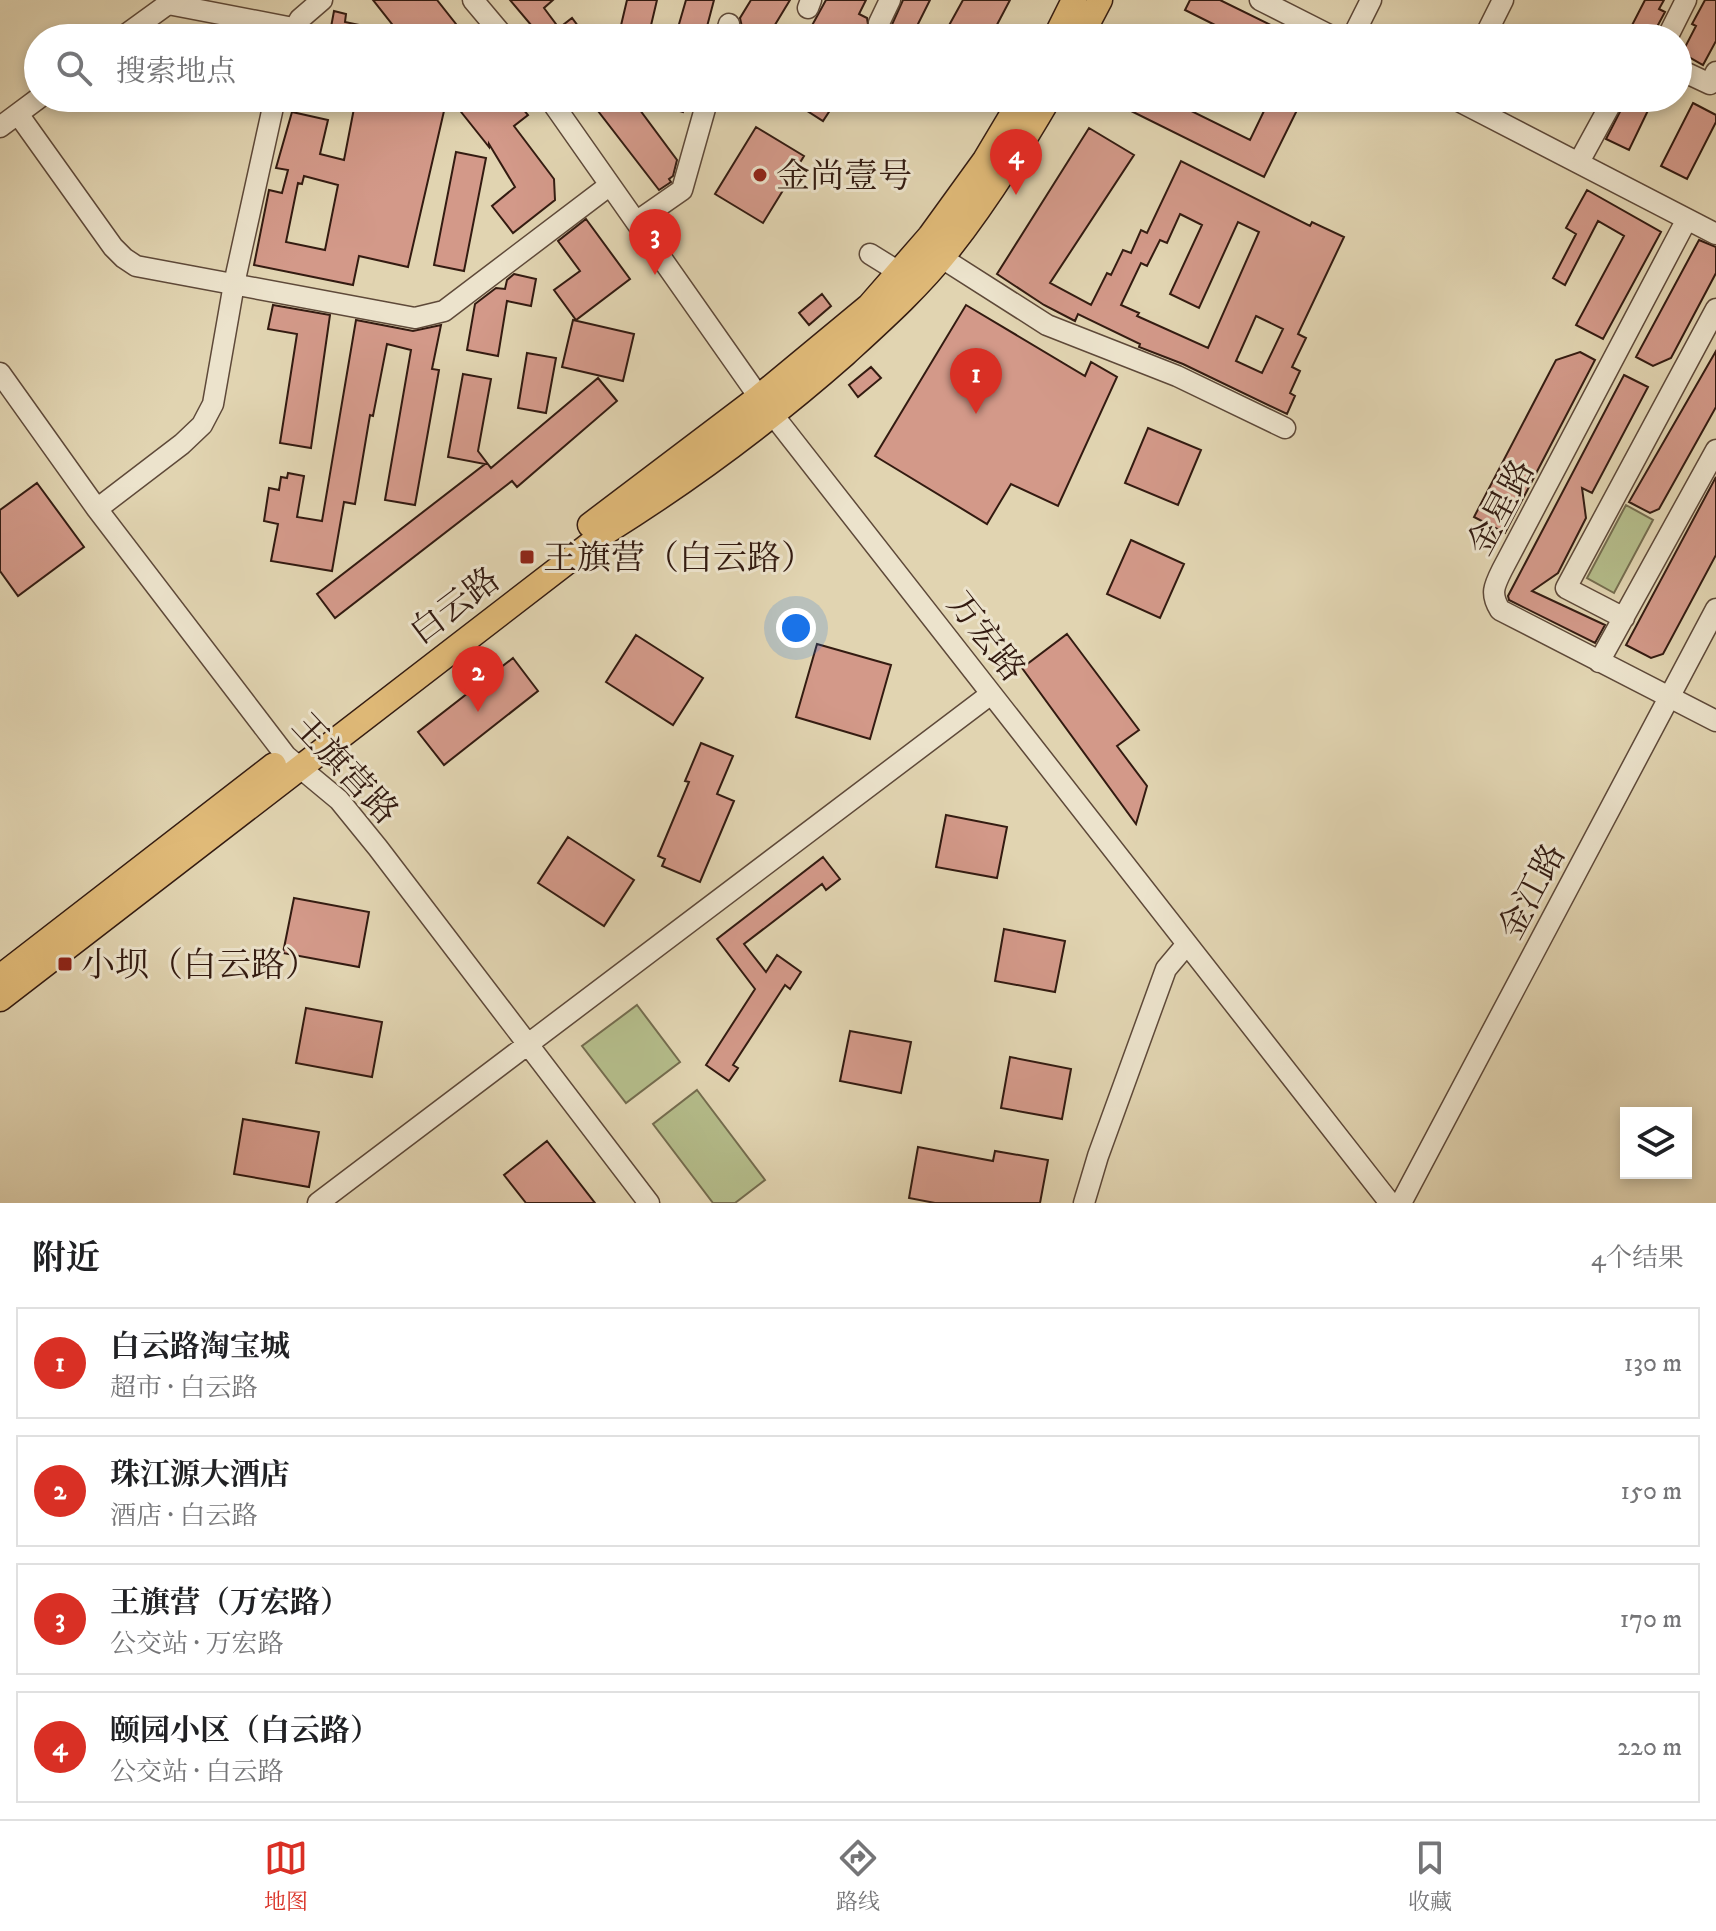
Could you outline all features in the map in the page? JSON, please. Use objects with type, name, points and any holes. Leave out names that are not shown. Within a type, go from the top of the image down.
[{"type":"main road","points":[[1062,24],[1074,0]]},
{"type":"main road","points":[[1087,24],[1100,0]]},
{"type":"main road","name":"白云路","points":[[0,977],[606,532],[668,493],[766,406],[869,306],[930,236],[976,173],[1013,112]]},
{"type":"main road","name":"白云路","points":[[766,406],[877,326],[942,258],[1004,175],[1041,112]]},
{"type":"main road","name":"白云路","points":[[0,999],[292,762]]},
{"type":"street","points":[[297,24],[322,0]]},
{"type":"street","points":[[473,0],[493,24]]},
{"type":"street","points":[[879,23],[890,0]]},
{"type":"street","points":[[1260,0],[1307,24]]},
{"type":"street","points":[[1359,24],[1371,0]]},
{"type":"street","points":[[1491,24],[1503,0]]},
{"type":"street","points":[[1674,24],[1686,0]]},
{"type":"street","points":[[140,24],[168,4],[253,24]]},
{"type":"street","points":[[1692,76],[1710,84],[1716,72]]},
{"type":"street","points":[[0,127],[24,109]]},
{"type":"street","points":[[97,509],[182,444],[202,425],[213,404],[234,284],[272,112]]},
{"type":"street","name":"万宏路","points":[[559,112],[766,406],[1390,1203]]},
{"type":"street","points":[[636,222],[682,190],[704,112]]},
{"type":"street","points":[[1481,112],[1716,234]]},
{"type":"street","points":[[1579,162],[1606,112]]},
{"type":"street","points":[[18,114],[124,258],[136,266],[415,318],[444,311],[610,185]]},
{"type":"street","name":"金星路","points":[[1687,219],[1494,587],[1492,598],[1500,610],[1716,721]]},
{"type":"street","points":[[870,254],[899,272]]},
{"type":"street","points":[[942,258],[1047,325],[1177,376],[1285,428]]},
{"type":"street","points":[[1624,618],[1566,588],[1716,309]]},
{"type":"street","name":"王旗营路","points":[[0,373],[97,509],[292,762],[339,800],[649,1203]]},
{"type":"street","points":[[1599,662],[1716,450]]},
{"type":"street","name":"金江路","points":[[1401,1203],[1716,609]]},
{"type":"street","points":[[318,1203],[991,694]]},
{"type":"street","points":[[1084,1203],[1166,969],[1187,944]]},
{"type":"green space","points":[[1626,505],[1653,520],[1614,593],[1587,578]]},
{"type":"green space","points":[[637,1005],[680,1062],[626,1103],[582,1046]]},
{"type":"green space","points":[[697,1090],[765,1180],[735,1203],[713,1203],[653,1124]]},
{"type":"building","points":[[373,0],[437,0],[456,24],[392,24]]},
{"type":"building","points":[[510,0],[553,0],[544,8],[556,24],[530,24]]},
{"type":"building","points":[[627,0],[657,0],[651,24],[621,24]]},
{"type":"building","points":[[686,0],[714,0],[708,24],[679,24]]},
{"type":"building","points":[[751,0],[790,0],[775,24],[741,24],[740,18]]},
{"type":"building","points":[[826,0],[866,0],[859,14],[867,18],[868,24],[813,24]]},
{"type":"building","points":[[903,0],[930,0],[918,24],[892,24]]},
{"type":"building","points":[[963,0],[1010,0],[997,24],[950,24]]},
{"type":"building","points":[[1190,0],[1220,0],[1269,24],[1213,24],[1185,10]]},
{"type":"building","points":[[1645,0],[1664,0],[1659,9],[1665,12],[1659,24],[1633,24]]},
{"type":"building","points":[[1705,0],[1716,0],[1716,41],[1703,65],[1692,59],[1692,34],[1696,26],[1692,24]]},
{"type":"building","points":[[334,11],[346,14],[345,22],[355,24],[332,24]]},
{"type":"building","points":[[1692,105],[1716,115],[1716,122],[1687,179],[1661,166],[1688,112],[1692,112]]},
{"type":"building","points":[[292,112],[328,120],[320,154],[344,160],[353,112],[444,112],[408,267],[359,256],[353,285],[254,265],[269,190],[282,193],[288,170],[276,168]],"holes":[[[304,176],[338,185],[325,250],[286,242],[298,183],[302,184]]]},
{"type":"building","points":[[461,112],[526,112],[528,115],[514,126],[554,179],[555,200],[513,233],[492,206],[515,187],[489,144],[489,147]]},
{"type":"building","points":[[599,112],[641,112],[677,160],[673,176],[669,179],[671,182],[659,190]]},
{"type":"building","points":[[809,112],[829,112],[823,121]]},
{"type":"building","points":[[1133,112],[1193,112],[1250,140],[1264,112],[1296,112],[1264,177]]},
{"type":"building","points":[[1620,112],[1647,112],[1629,150],[1606,139]]},
{"type":"building","name":"金尚壹号","points":[[756,127],[804,156],[763,223],[715,194]]},
{"type":"building","points":[[1089,128],[1134,155],[1050,283],[1091,305],[1123,250],[1131,253],[1141,230],[1147,233],[1181,161],[1310,226],[1312,222],[1344,237],[1298,334],[1306,338],[1292,367],[1300,371],[1290,393],[1295,396],[1287,414],[1183,364],[1139,347],[1140,344],[1078,314],[1075,321],[997,274]],"holes":[[[1180,214],[1202,225],[1170,294],[1199,308],[1238,222],[1259,232],[1208,348],[1137,316],[1139,313],[1121,305],[1141,263],[1147,266],[1160,240],[1167,243]],[[1256,316],[1283,329],[1262,373],[1236,361]]]},
{"type":"building","points":[[456,152],[486,158],[464,271],[434,265]]},
{"type":"building","points":[[1587,190],[1661,232],[1603,339],[1576,325],[1624,236],[1598,221],[1565,285],[1553,278],[1576,234],[1566,228]]},
{"type":"building","points":[[586,219],[630,279],[576,320],[554,290],[580,271],[558,241]]},
{"type":"building","points":[[1699,240],[1716,247],[1716,273],[1671,358],[1653,366],[1636,357]]},
{"type":"building","points":[[514,274],[536,279],[531,306],[507,301],[498,356],[467,350],[475,304],[496,288],[505,289],[507,280]]},
{"type":"building","points":[[822,294],[831,306],[809,325],[799,313]]},
{"type":"building","points":[[273,305],[330,315],[311,448],[280,443],[297,334],[268,329]]},
{"type":"building","points":[[966,305],[1085,376],[1091,362],[1117,377],[1058,506],[1011,484],[987,524],[875,456]]},
{"type":"building","points":[[356,320],[413,331],[441,325],[432,369],[439,370],[415,505],[385,500],[411,350],[387,344],[373,416],[370,415],[355,504],[344,502],[332,571],[271,561],[278,524],[264,521],[269,488],[279,490],[281,477],[287,478],[288,473],[304,476],[297,517],[322,521]]},
{"type":"building","points":[[573,320],[634,334],[623,381],[562,367]]},
{"type":"building","points":[[1716,351],[1716,407],[1659,509],[1650,513],[1629,502]]},
{"type":"building","points":[[1580,352],[1595,360],[1505,533],[1474,517],[1556,360]]},
{"type":"building","points":[[527,353],[556,358],[546,413],[518,408]]},
{"type":"building","points":[[871,367],[881,378],[858,397],[849,385]]},
{"type":"building","points":[[463,374],[491,379],[478,451],[491,468],[598,378],[617,401],[517,487],[512,481],[335,618],[317,594],[485,464],[448,457]]},
{"type":"building","points":[[1624,375],[1648,387],[1592,493],[1582,488],[1586,518],[1558,573],[1532,591],[1605,625],[1595,643],[1509,600],[1508,596]]},
{"type":"building","points":[[1148,428],[1201,450],[1178,505],[1125,483]]},
{"type":"building","points":[[1716,477],[1716,555],[1663,654],[1651,658],[1626,645]]},
{"type":"building","points":[[37,483],[84,547],[18,596],[0,571],[0,510]]},
{"type":"building","points":[[1131,540],[1184,564],[1160,618],[1107,594]]},
{"type":"building","points":[[1067,634],[1139,730],[1117,746],[1147,786],[1136,824],[1022,668]]},
{"type":"building","points":[[636,635],[703,678],[673,725],[606,682]]},
{"type":"building","points":[[817,644],[891,665],[870,739],[796,717]]},
{"type":"building","points":[[513,658],[538,691],[444,765],[418,732]]},
{"type":"building","points":[[701,743],[733,756],[717,794],[734,801],[700,882],[662,866],[665,859],[658,856],[689,782],[685,781]]},
{"type":"building","points":[[946,815],[1007,827],[997,878],[936,867]]},
{"type":"building","points":[[568,837],[634,880],[604,926],[538,883]]},
{"type":"building","points":[[823,857],[840,879],[826,890],[822,884],[744,944],[766,972],[777,955],[801,972],[790,989],[785,985],[733,1065],[738,1068],[729,1081],[706,1065],[755,989],[717,939]]},
{"type":"building","points":[[294,898],[369,912],[359,967],[283,953]]},
{"type":"building","points":[[1004,929],[1065,941],[1055,992],[995,981]]},
{"type":"building","points":[[306,1008],[382,1022],[372,1077],[296,1063]]},
{"type":"building","points":[[850,1031],[911,1042],[901,1093],[840,1081]]},
{"type":"building","points":[[1010,1057],[1071,1069],[1062,1119],[1001,1108]]},
{"type":"building","points":[[243,1119],[319,1132],[309,1187],[234,1174]]},
{"type":"building","points":[[547,1141],[595,1203],[526,1203],[504,1175]]},
{"type":"building","points":[[918,1147],[993,1161],[995,1151],[1048,1160],[1040,1203],[935,1203],[909,1198]]},
{"type":"place","name":"金尚壹号","points":[[760,175]]},
{"type":"place","name":"颐园小区（白云路）","points":[[1016,195]]},
{"type":"place","name":"王旗营（万宏路）","points":[[655,275]]},
{"type":"place","name":"白云路淘宝城","points":[[976,414]]},
{"type":"place","name":"王旗营（白云路）","points":[[527,557]]},
{"type":"place","name":"珠江源大酒店","points":[[478,712]]},
{"type":"place","name":"小坝（白云路）","points":[[65,964]]}]
